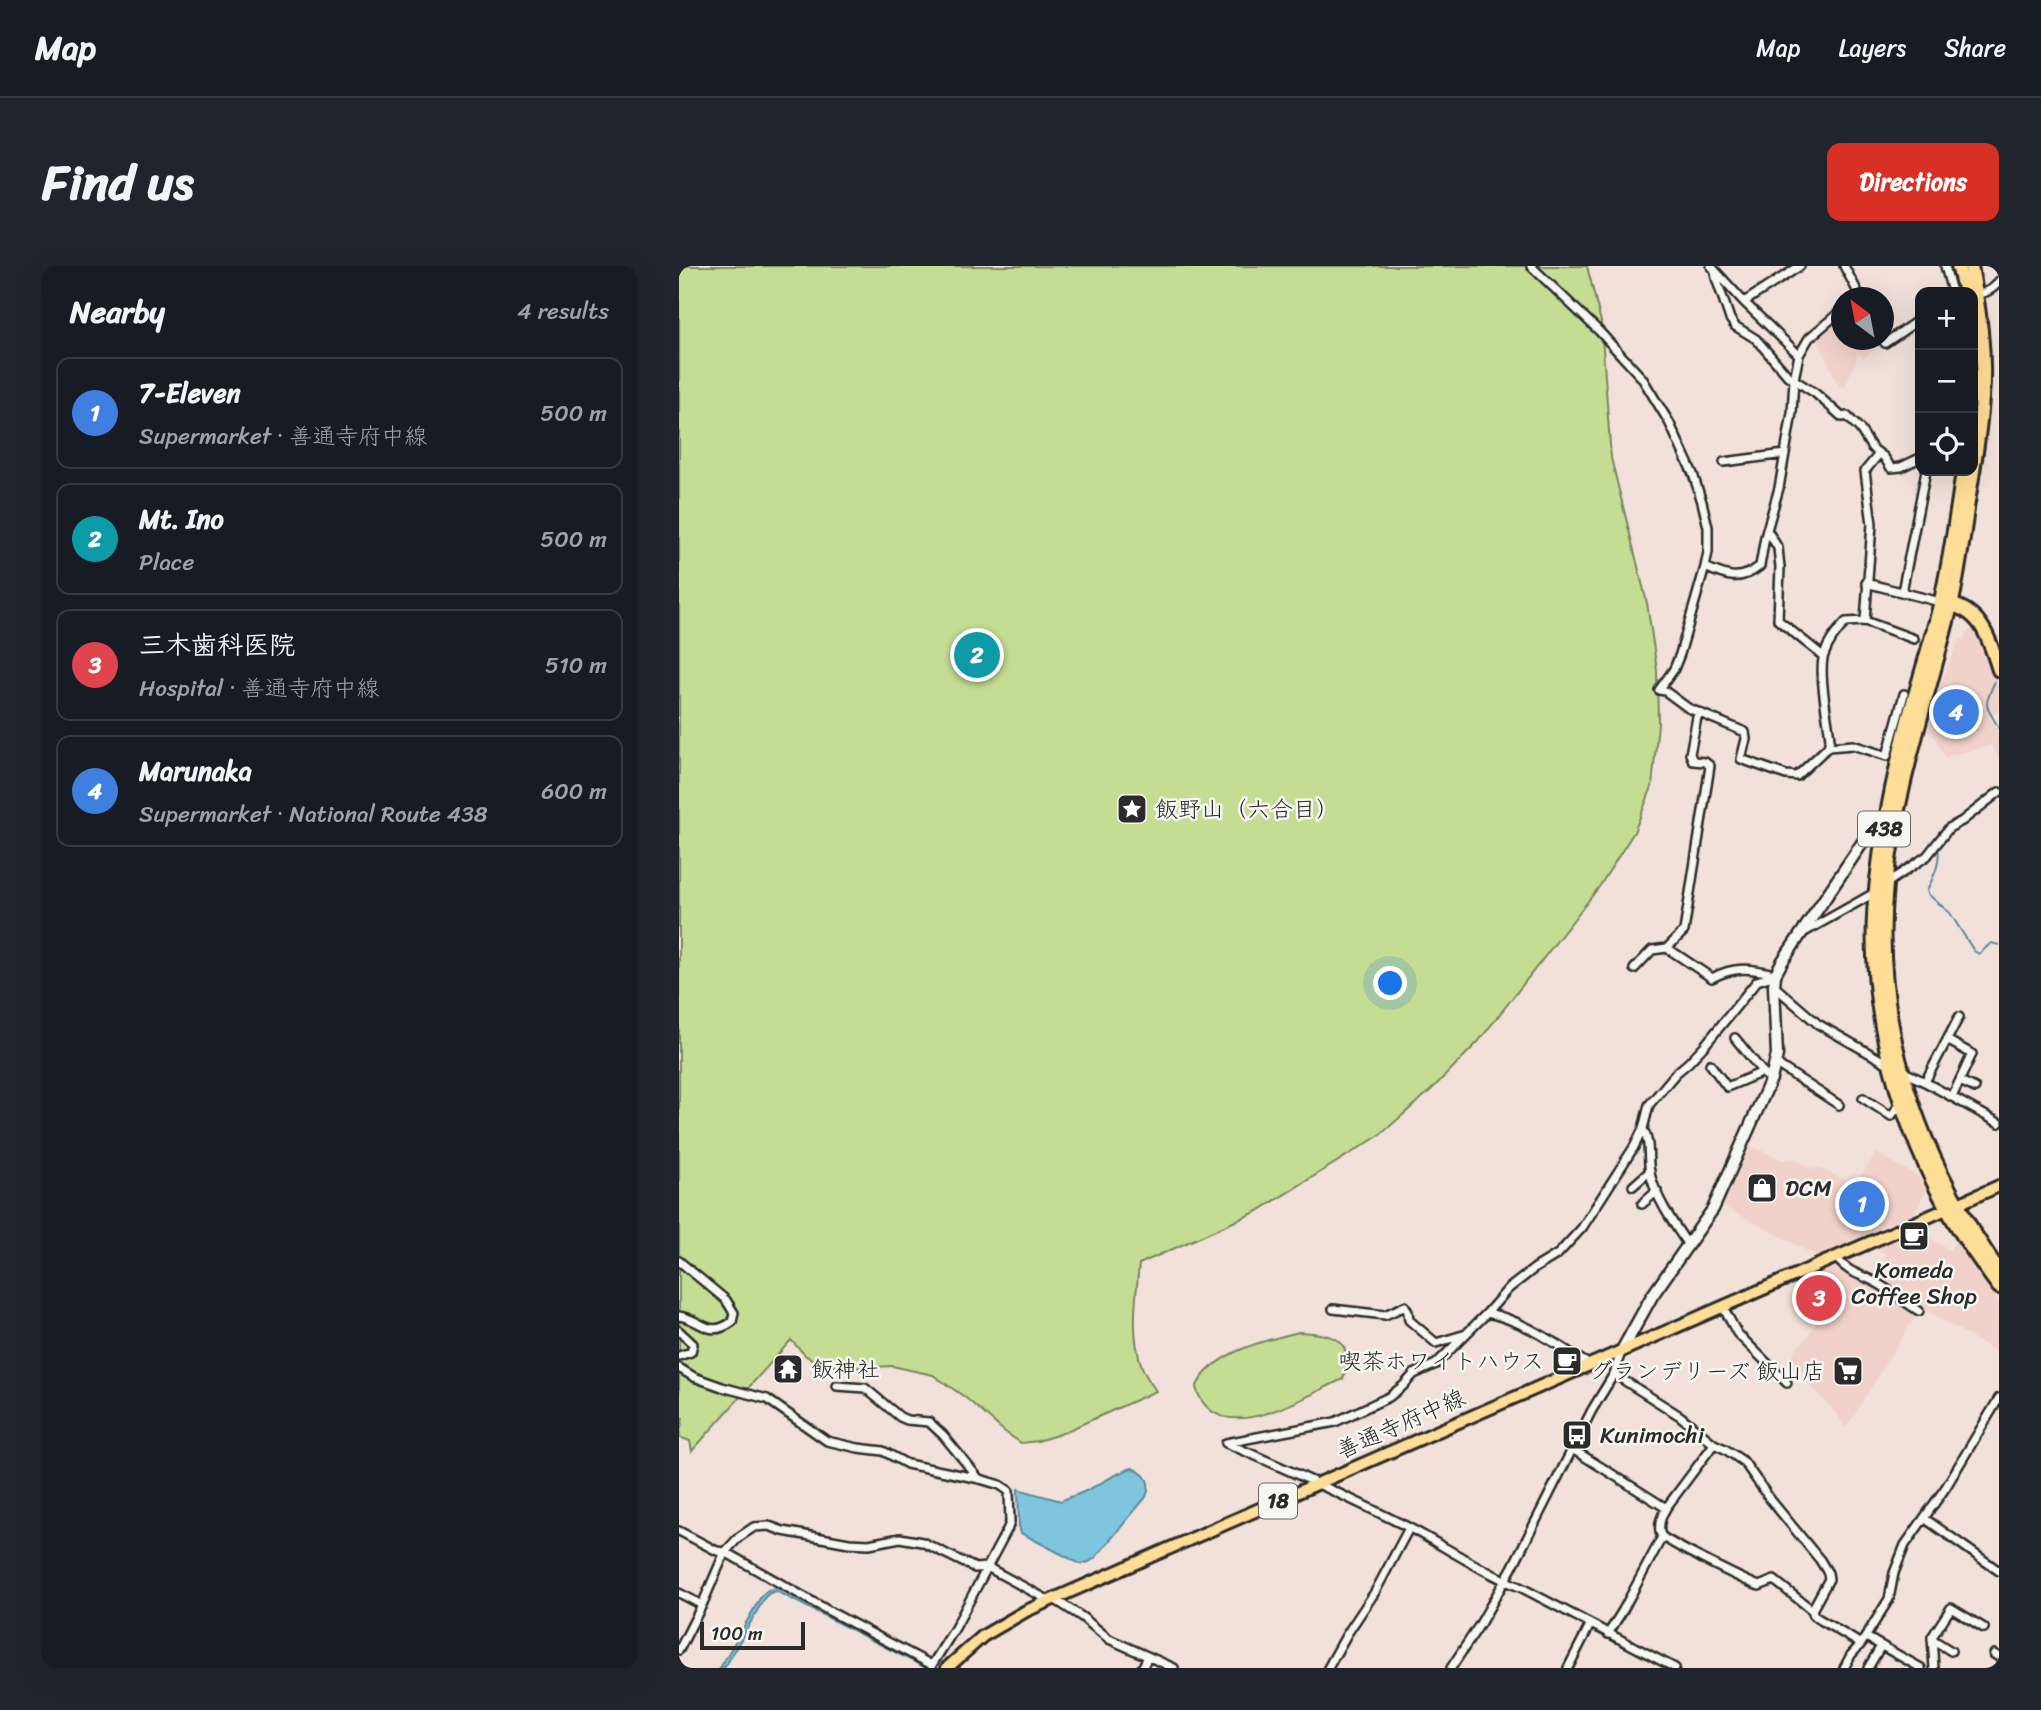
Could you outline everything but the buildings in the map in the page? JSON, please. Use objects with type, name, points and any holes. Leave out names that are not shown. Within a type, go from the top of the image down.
[{"type":"highway","name":"438","points":[[1958,266],[1968,287]]},
{"type":"highway","name":"438","points":[[1971,266],[1971,287]]},
{"type":"highway","name":"438","points":[[1978,325],[1982,343],[1983,396],[1972,476],[1946,603],[1907,726],[1873,935],[1878,998],[1897,1068],[1953,1207],[1999,1287]]},
{"type":"highway","name":"438","points":[[1946,603],[1962,476]]},
{"type":"highway","points":[[1946,603],[1972,616],[1984,627],[1999,668]]},
{"type":"highway","name":"438","points":[[1897,1068],[1902,1103],[1928,1172],[1999,1271]]},
{"type":"main road","name":"善通寺府中線","points":[[947,1668],[971,1644],[997,1626],[1052,1600],[1999,1186]]},
{"type":"street","points":[[1531,266],[1599,331],[1642,378],[1669,422],[1693,474],[1702,502],[1708,527],[1705,567],[1680,654],[1674,669],[1659,690],[1698,712],[1745,732],[1741,759],[1786,775],[1797,776],[1828,747],[1830,739],[1823,656],[1839,629],[1846,622],[1865,621],[1914,639]]},
{"type":"street","points":[[1744,302],[1800,266]]},
{"type":"street","points":[[1844,266],[1855,287]]},
{"type":"street","points":[[1945,266],[1951,287]]},
{"type":"street","points":[[1713,269],[1799,355]]},
{"type":"street","points":[[1713,269],[1730,319],[1735,326],[1756,339],[1788,376],[1815,393],[1842,417],[1847,416],[1891,468],[1915,460]]},
{"type":"street","points":[[1978,292],[1995,287],[1999,281]]},
{"type":"street","points":[[1705,567],[1739,577],[1750,574],[1760,566],[1779,488],[1799,355],[1809,338],[1831,321]]},
{"type":"street","points":[[1894,337],[1915,322]]},
{"type":"street","points":[[1724,462],[1785,454]]},
{"type":"street","points":[[1865,621],[1872,524],[1865,471],[1879,454]]},
{"type":"street","points":[[1902,592],[1925,476]]},
{"type":"street","points":[[1767,530],[1778,548],[1778,620],[1823,656]]},
{"type":"street","points":[[1866,583],[1946,603]]},
{"type":"street","points":[[1828,747],[1853,745],[1887,756],[1907,726],[1904,694]]},
{"type":"street","points":[[1635,969],[1652,950],[1667,948],[1684,931],[1710,766],[1705,762],[1693,761],[1690,754],[1698,712]]},
{"type":"street","points":[[1800,934],[1881,888],[1927,856],[1949,828],[1999,792]]},
{"type":"street","points":[[1451,1668],[1505,1581],[1652,1296],[1713,1209],[1775,1063],[1777,1034],[1774,986],[1781,961],[1871,830],[1889,830]]},
{"type":"street","points":[[1667,948],[1712,978],[1726,971],[1742,968],[1775,975]]},
{"type":"street","points":[[1675,1668],[1320,1483],[1226,1443],[1335,1422],[1389,1397],[1414,1374],[1436,1364],[1508,1289],[1558,1254],[1582,1228],[1634,1147],[1643,1129],[1649,1105],[1705,1045],[1757,981],[1775,975]]},
{"type":"street","points":[[1774,986],[1818,1024],[1999,1123]]},
{"type":"street","points":[[1925,1082],[1959,1023]]},
{"type":"street","points":[[1735,1038],[1767,1077]]},
{"type":"street","points":[[1947,1040],[1972,1054],[1952,1097]]},
{"type":"street","points":[[1775,1063],[1839,1105]]},
{"type":"street","points":[[1710,1064],[1727,1087],[1767,1077]]},
{"type":"street","points":[[1959,1081],[1975,1088]]},
{"type":"street","points":[[1863,1098],[1891,1116],[1902,1103]]},
{"type":"street","points":[[1643,1129],[1647,1137],[1650,1171],[1657,1191],[1688,1245]]},
{"type":"street","points":[[1633,1186],[1650,1171]]},
{"type":"street","points":[[1642,1204],[1657,1191]]},
{"type":"street","points":[[1836,1258],[1844,1268],[1874,1281],[1919,1311]]},
{"type":"street","points":[[679,1261],[726,1300],[734,1313],[732,1322],[723,1328],[715,1329],[705,1328],[679,1316]]},
{"type":"street","points":[[1333,1309],[1385,1315],[1405,1306],[1409,1320],[1436,1343],[1464,1334]]},
{"type":"street","points":[[1723,1307],[1737,1333],[1787,1384]]},
{"type":"street","points":[[1487,1313],[1540,1335],[1591,1366]]},
{"type":"street","points":[[679,1331],[693,1344],[691,1352],[679,1356]]},
{"type":"street","points":[[679,1368],[694,1377],[722,1387],[767,1399],[827,1441],[883,1451],[907,1464],[1000,1485],[1009,1491],[1010,1498],[1008,1528],[951,1636],[932,1666],[725,1552],[717,1551],[679,1531]]},
{"type":"street","points":[[1614,1374],[1680,1416],[1714,1444],[1744,1462],[1828,1573],[1829,1580],[1812,1609]]},
{"type":"street","points":[[837,1386],[865,1388],[900,1417],[929,1422],[980,1479]]},
{"type":"street","points":[[1844,1668],[1889,1599],[1894,1573],[1905,1545],[1946,1487],[1999,1398]]},
{"type":"street","points":[[1714,1444],[1666,1508],[1660,1531],[1662,1538],[1759,1586],[1774,1580],[1812,1609],[1814,1616],[1861,1644]]},
{"type":"street","points":[[1574,1450],[1666,1508]]},
{"type":"street","points":[[1924,1518],[1999,1571]]},
{"type":"street","points":[[679,1650],[725,1552],[739,1537],[754,1528],[769,1526],[849,1544],[869,1544],[900,1538],[932,1546],[975,1568],[987,1567],[1082,1617],[1109,1639],[1174,1668]]},
{"type":"street","points":[[1328,1668],[1375,1592],[1409,1528]]},
{"type":"street","points":[[1608,1634],[1662,1538]]},
{"type":"street","points":[[679,1592],[702,1605]]},
{"type":"street","points":[[1934,1668],[1932,1639],[1947,1606],[1984,1628]]},
{"type":"street","points":[[1568,1668],[1590,1625]]},
{"type":"street","points":[[1866,1637],[1914,1667]]},
{"type":"street","points":[[1932,1639],[1951,1651]]},
{"type":"street","points":[[1868,1668],[1881,1646]]},
{"type":"street","points":[[1142,1668],[1149,1657]]},
{"type":"shaded area","points":[[1831,325],[1831,350],[1874,350],[1863,358],[1859,353],[1845,387],[1839,387],[1818,340],[1821,332]]},
{"type":"shaded area","points":[[1969,629],[1974,630],[1981,641],[1999,689],[1999,711],[1989,716],[1999,733],[1999,758],[1992,745],[1945,757],[1934,737],[1928,732],[1941,682],[1960,639],[1963,641]]},
{"type":"shaded area","points":[[1746,1144],[1783,1160],[1792,1158],[1815,1170],[1817,1167],[1855,1185],[1876,1153],[1919,1177],[1926,1190],[1915,1213],[1872,1231],[1823,1259],[1719,1204]]},
{"type":"shaded area","points":[[1915,1229],[1950,1250],[1956,1240],[1999,1302],[1999,1354],[1921,1307],[1846,1428],[1808,1383],[1798,1365],[1790,1359],[1835,1294],[1809,1276],[1847,1260],[1875,1276],[1887,1255],[1875,1248]]},
{"type":"green space","points":[[679,266],[1587,266],[1601,322],[1611,458],[1647,603],[1657,670],[1658,723],[1652,787],[1634,832],[1599,887],[1478,1042],[1430,1091],[1380,1135],[1258,1211],[1139,1264],[1136,1342],[1143,1370],[1156,1391],[1060,1434],[1038,1441],[1021,1443],[933,1375],[892,1366],[849,1368],[822,1364],[806,1356],[791,1340],[692,1451],[690,1441],[679,1437],[683,1418],[679,1416]]},
{"type":"green space","points":[[1299,1332],[1322,1334],[1339,1341],[1346,1355],[1343,1379],[1263,1414],[1242,1418],[1222,1416],[1207,1407],[1196,1388],[1214,1365],[1256,1344]]},
{"type":"water","points":[[1132,1468],[1141,1473],[1148,1483],[1146,1497],[1089,1562],[1080,1564],[1021,1533],[1018,1489],[1061,1501]]},
{"type":"water","points":[[777,1588],[931,1668],[926,1668],[776,1591],[765,1597],[725,1667],[720,1668],[762,1595]]},
{"type":"waterway","points":[[1995,681],[1987,706],[1999,729]]},
{"type":"waterway","points":[[1943,841],[1938,848],[1937,865],[1927,891],[1929,895],[1950,913],[1974,951],[1979,954],[1991,943],[1999,945]]},
{"type":"place","name":"Mt. Ino","points":[[977,655]]},
{"type":"place","name":"Marunaka","points":[[1956,712]]},
{"type":"place","name":"飯野山（六合目）","points":[[1132,809]]},
{"type":"place","name":"DCM","points":[[1762,1188]]},
{"type":"place","name":"7-Eleven","points":[[1862,1204]]},
{"type":"place","name":"Komeda Coffee Shop","points":[[1914,1236]]},
{"type":"place","name":"三木歯科医院","points":[[1819,1298]]},
{"type":"place","name":"喫茶ホワイトハウス","points":[[1567,1361]]},
{"type":"place","name":"飯神社","points":[[788,1369]]},
{"type":"place","name":"グランデリーズ 飯山店","points":[[1848,1371]]},
{"type":"place","name":"Kunimochi","points":[[1577,1435]]}]
